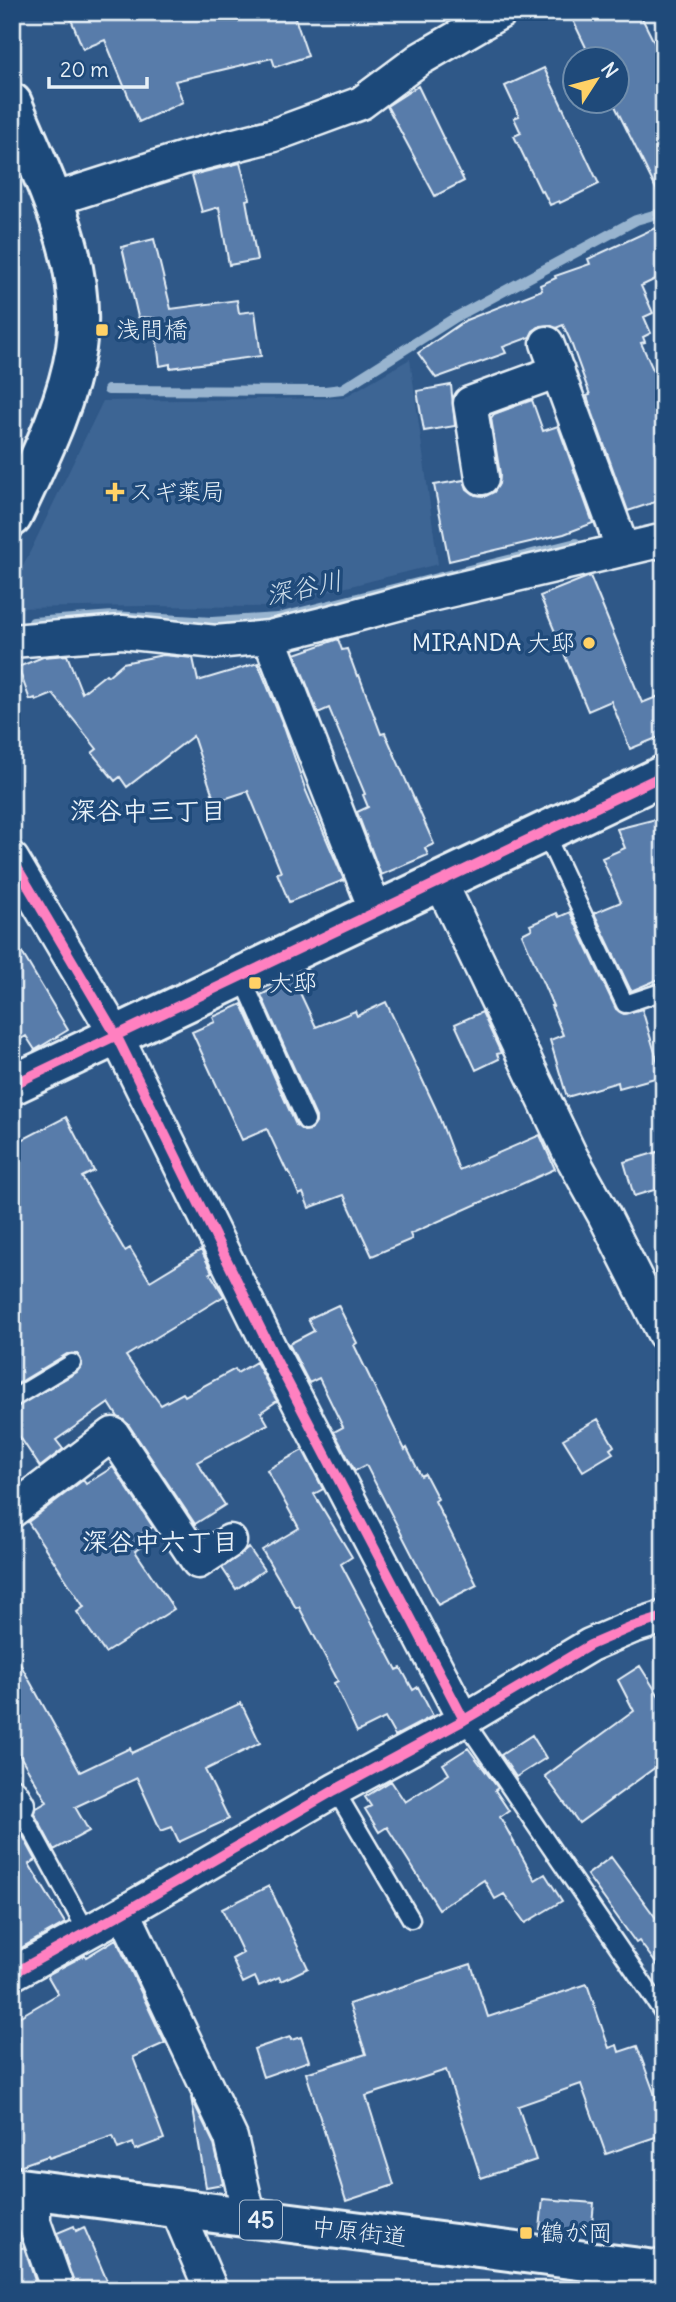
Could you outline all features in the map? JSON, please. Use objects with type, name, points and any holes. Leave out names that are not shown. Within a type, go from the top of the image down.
[{"type":"street","points":[[52,200],[184,159],[274,135],[361,103],[420,59],[501,12]]},
{"type":"street","points":[[12,103],[52,200],[70,253],[76,284],[78,324],[76,349],[55,421],[12,517]]},
{"type":"street","points":[[482,478],[470,403],[553,357],[622,550]]},
{"type":"street","points":[[12,641],[122,632],[216,642],[269,637],[427,596],[664,540]]},
{"type":"street","points":[[269,637],[376,912]]},
{"type":"street","points":[[12,1085],[664,775]]},
{"type":"street","points":[[12,859],[116,1035],[273,1354],[464,1720]]},
{"type":"street","points":[[440,881],[570,1154],[664,1334]]},
{"type":"street","points":[[12,1511],[113,1434],[198,1562],[230,1541]]},
{"type":"street","points":[[12,1974],[335,1790],[464,1720],[590,1645],[664,1617]]},
{"type":"street","points":[[124,1912],[231,2138],[250,2218]]},
{"type":"street","points":[[23,2189],[58,2290]]},
{"type":"street","name":"中原街道","points":[[23,2189],[664,2271]]},
{"type":"street","points":[[176,2207],[211,2290]]},
{"type":"lane","points":[[544,831],[625,1004],[664,991]]},
{"type":"lane","points":[[241,975],[306,1121]]},
{"type":"lane","points":[[12,1399],[72,1363]]},
{"type":"lane","points":[[464,1720],[664,2014]]},
{"type":"lane","points":[[335,1790],[411,1919]]},
{"type":"lane","points":[[15,1800],[87,1931]]},
{"type":"shaded area","points":[[410,359],[438,564],[267,607],[12,608],[12,589],[103,401],[343,398]]},
{"type":"building","points":[[68,12],[293,12],[308,56],[275,67],[272,58],[175,81],[183,102],[139,122],[105,40],[83,49]]},
{"type":"building","points":[[569,12],[639,12],[664,62],[664,205],[620,116],[630,116],[630,46],[585,46]]},
{"type":"building","points":[[544,68],[560,102],[560,116],[567,116],[599,184],[560,203],[559,201],[550,205],[514,136],[521,133],[514,118],[519,116],[505,86]]},
{"type":"building","points":[[418,86],[464,181],[435,196],[387,106]]},
{"type":"building","points":[[240,163],[250,199],[246,200],[257,260],[229,265],[219,207],[202,212],[192,175]]},
{"type":"building","points":[[655,228],[664,247],[664,275],[641,286],[653,313],[644,317],[651,333],[643,337],[645,342],[641,343],[664,394],[664,499],[628,511],[587,396],[590,395],[563,325],[556,328],[549,325],[540,326],[530,337],[503,347],[506,353],[436,378],[418,353],[466,320],[542,290],[540,285],[556,278],[555,276],[590,264],[588,259]]},
{"type":"building","points":[[154,239],[171,309],[237,300],[239,313],[255,311],[261,356],[170,368],[170,364],[160,366],[154,318],[138,317],[122,247]]},
{"type":"building","points":[[451,385],[455,426],[424,431],[417,391]]},
{"type":"building","points":[[532,400],[543,431],[558,426],[593,523],[564,534],[449,561],[434,485],[464,480],[467,489],[475,495],[486,496],[494,492],[499,484],[500,474],[491,418],[494,414]]},
{"type":"building","name":"MIRANDA 大邸","points":[[590,576],[642,703],[664,694],[664,735],[630,749],[611,701],[588,711],[540,596]]},
{"type":"building","points":[[338,639],[342,650],[347,649],[381,734],[385,733],[434,844],[425,848],[428,855],[381,875],[357,812],[368,807],[363,795],[365,794],[329,708],[318,713],[295,654]]},
{"type":"building","points":[[67,655],[82,693],[123,663],[163,655],[193,658],[198,681],[258,663],[306,791],[344,880],[289,902],[277,873],[281,872],[248,791],[215,802],[193,736],[127,787],[120,777],[115,781],[92,753],[97,749],[53,694],[36,701],[35,698],[30,700],[18,667],[43,657]]},
{"type":"building","points":[[664,817],[664,977],[631,991],[594,913],[621,902],[602,858],[625,848],[617,829]]},
{"type":"building","points":[[570,912],[616,1009],[624,1014],[642,1009],[662,1076],[619,1088],[618,1082],[567,1097],[550,1040],[563,1035],[522,934],[532,929],[530,925],[557,913],[559,917]]},
{"type":"building","points":[[12,936],[68,1030],[35,1050],[26,1036],[21,1039],[12,1024]]},
{"type":"building","points":[[293,978],[316,1027],[355,1011],[357,1016],[386,1002],[436,1109],[459,1170],[540,1135],[555,1169],[410,1234],[412,1239],[372,1256],[344,1195],[309,1208],[303,1193],[299,1195],[267,1129],[242,1140],[192,1032],[215,1022],[213,1017],[242,1004],[296,1125],[304,1131],[311,1130],[316,1123],[316,1117],[261,995]]},
{"type":"building","points":[[482,1012],[501,1053],[497,1054],[499,1059],[476,1070],[455,1024]]},
{"type":"building","points":[[66,1117],[94,1171],[82,1177],[125,1251],[130,1248],[150,1281],[201,1250],[212,1272],[210,1273],[224,1296],[126,1356],[146,1385],[161,1405],[183,1393],[185,1396],[235,1369],[237,1373],[256,1362],[277,1401],[261,1412],[268,1424],[197,1462],[225,1505],[195,1524],[128,1424],[118,1417],[109,1403],[56,1440],[63,1449],[40,1467],[12,1425],[12,1409],[77,1372],[82,1364],[78,1354],[67,1354],[12,1387],[12,1145]]},
{"type":"building","points":[[664,1150],[664,1187],[634,1196],[624,1162]]},
{"type":"building","points":[[338,1305],[357,1343],[354,1345],[405,1450],[407,1448],[421,1476],[425,1474],[438,1499],[435,1501],[477,1585],[438,1605],[366,1465],[355,1471],[334,1432],[343,1427],[319,1378],[309,1383],[289,1344],[314,1331],[308,1319]]},
{"type":"building","points":[[598,1419],[614,1446],[610,1449],[613,1453],[583,1471],[563,1439]]},
{"type":"building","points":[[303,1450],[323,1489],[314,1494],[352,1557],[341,1564],[397,1670],[401,1668],[413,1690],[418,1687],[433,1716],[395,1736],[385,1718],[357,1732],[334,1683],[338,1681],[299,1607],[296,1608],[262,1550],[299,1528],[267,1470]]},
{"type":"building","points":[[113,1467],[153,1527],[138,1536],[144,1545],[135,1551],[174,1609],[105,1653],[77,1612],[84,1607],[28,1522],[83,1480],[86,1484]]},
{"type":"building","points":[[249,1548],[264,1570],[236,1589],[222,1568]]},
{"type":"building","points":[[12,1649],[80,1772],[130,1748],[132,1753],[241,1703],[260,1743],[205,1770],[229,1819],[179,1842],[172,1827],[161,1831],[137,1778],[75,1807],[89,1831],[54,1850],[34,1813],[35,1809],[47,1802],[12,1742]]},
{"type":"building","points":[[640,1666],[664,1704],[664,1761],[579,1823],[545,1776],[634,1711],[618,1680]]},
{"type":"building","points":[[532,1735],[546,1758],[516,1777],[501,1755]]},
{"type":"building","points":[[468,1748],[498,1788],[495,1790],[509,1811],[500,1817],[535,1880],[545,1874],[562,1901],[525,1923],[504,1894],[495,1899],[484,1880],[439,1909],[387,1827],[379,1832],[365,1809],[371,1806],[365,1797],[391,1781],[405,1802],[449,1774],[443,1764]]},
{"type":"building","points":[[12,1822],[16,1823],[36,1860],[29,1864],[65,1923],[12,1953]]},
{"type":"building","points":[[611,1857],[664,1929],[664,1974],[639,1941],[636,1943],[587,1875]]},
{"type":"building","points":[[269,1886],[308,1968],[281,1981],[279,1977],[259,1986],[255,1977],[243,1983],[232,1959],[243,1953],[222,1909]]},
{"type":"building","points":[[116,1939],[165,2043],[133,2057],[164,2139],[135,2150],[133,2143],[118,2149],[113,2136],[49,2158],[48,2156],[12,2166],[12,2021],[58,1994],[47,1975]]},
{"type":"building","points":[[471,1964],[488,2017],[587,1984],[609,2048],[617,2045],[619,2052],[637,2046],[664,2120],[664,2134],[606,2154],[581,2084],[518,2106],[536,2160],[481,2178],[446,2070],[366,2096],[394,2185],[346,2201],[306,2073],[366,2054],[349,2004]]},
{"type":"building","points":[[290,2037],[291,2040],[301,2037],[309,2061],[263,2077],[254,2049]]},
{"type":"building","points":[[191,2097],[214,2144],[223,2184],[206,2187]]},
{"type":"building","points":[[543,2199],[594,2203],[591,2234],[540,2229]]},
{"type":"building","points":[[74,2226],[76,2231],[84,2227],[111,2290],[76,2290],[57,2233]]},
{"type":"building","points":[[24,2247],[38,2290],[12,2290],[12,2252]]},
{"type":"waterway","points":[[108,390],[342,389],[456,317],[636,220],[664,212]]},
{"type":"waterway","name":"深谷川","points":[[33,622],[113,616],[212,622],[278,618],[576,543]]},
{"type":"cycle path","points":[[12,1085],[664,775]]},
{"type":"cycle path","points":[[12,859],[116,1035],[273,1354],[464,1720]]},
{"type":"cycle path","points":[[12,1974],[335,1790],[464,1720],[590,1645],[664,1617]]},
{"type":"place","name":"浅間橋","points":[[102,330]]},
{"type":"place","name":"スギ薬局","points":[[115,492]]},
{"type":"place","name":"MIRANDA 大邸","points":[[589,643]]},
{"type":"place","name":"大邸","points":[[255,983]]},
{"type":"place","name":"鶴が岡","points":[[526,2233]]},
{"type":"district","name":"深谷中三丁目","points":[[148,811]]},
{"type":"district","name":"深谷中六丁目","points":[[160,1542]]}]
